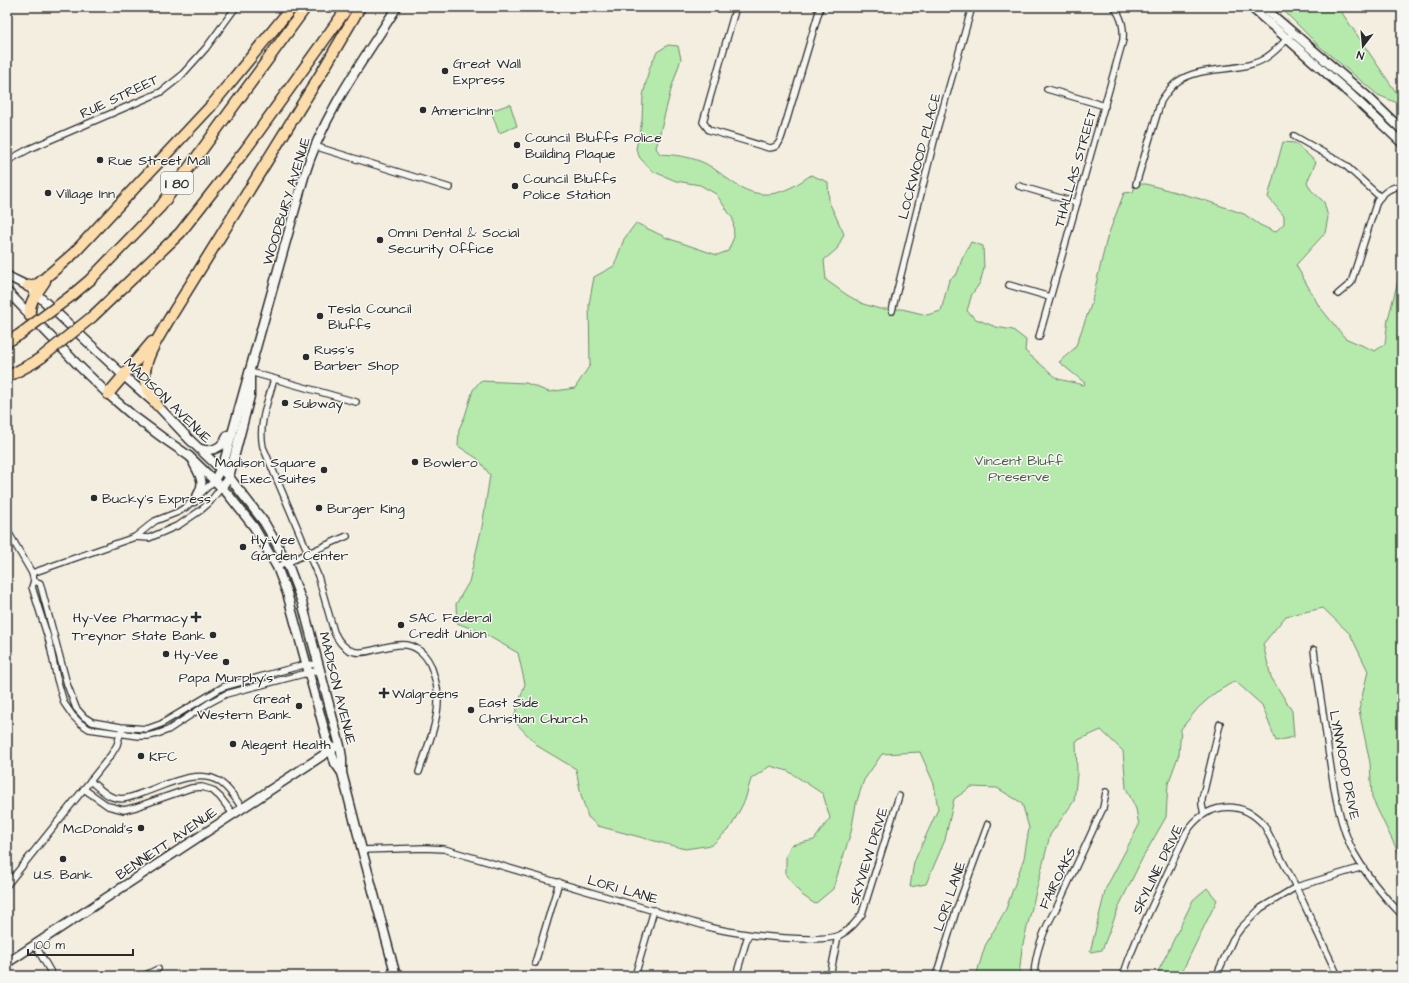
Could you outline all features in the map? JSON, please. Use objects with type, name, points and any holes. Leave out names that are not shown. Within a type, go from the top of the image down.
[{"type":"highway","points":[[28,286],[38,284],[74,253],[211,106],[292,7]]},
{"type":"highway","name":"I 80","points":[[7,342],[19,335],[90,280],[161,206],[306,7]]},
{"type":"highway","name":"I 80","points":[[7,377],[42,357],[92,317],[180,233],[246,149],[348,7]]},
{"type":"highway","points":[[157,405],[146,386],[145,371],[148,358],[168,321],[322,72],[360,7]]},
{"type":"highway","points":[[30,316],[31,304],[36,294],[49,276]]},
{"type":"highway","points":[[108,394],[168,321]]},
{"type":"main road","name":"WOODBURY AVENUE","points":[[214,481],[224,462],[314,146],[338,97],[397,7]]},
{"type":"main road","points":[[1251,7],[1349,93],[1402,143]]},
{"type":"main road","points":[[1263,7],[1369,98],[1402,130]]},
{"type":"main road","name":"MADISON AVENUE","points":[[7,275],[28,286],[157,405],[197,447],[229,476],[264,522],[287,562],[302,602],[319,665],[340,746],[342,773],[396,976]]},
{"type":"main road","name":"MADISON AVENUE","points":[[7,291],[108,394],[132,415],[190,456],[233,500],[254,526],[277,567],[290,604],[330,749],[335,763],[342,773]]},
{"type":"main road","name":"WOODBURY AVENUE","points":[[221,488],[229,476],[250,396],[250,372]]},
{"type":"main road","points":[[197,447],[209,450],[218,448],[226,440],[235,422]]},
{"type":"main road","points":[[190,456],[202,483],[200,491],[194,501]]},
{"type":"main road","name":"BENNETT AVENUE","points":[[7,963],[330,749],[340,746]]},
{"type":"street","name":"RUE STREET","points":[[7,161],[36,146],[160,92],[180,77],[201,54],[236,7]]},
{"type":"street","points":[[736,7],[703,122],[709,130],[769,148],[776,147],[780,142],[819,7]]},
{"type":"street","name":"LOCKWOOD PLACE","points":[[892,311],[937,130],[972,7]]},
{"type":"street","name":"THALLAS STREET","points":[[1039,337],[1123,40],[1123,23],[1114,7]]},
{"type":"street","points":[[1136,184],[1161,101],[1176,82],[1187,76],[1203,72],[1254,64],[1270,55],[1293,32]]},
{"type":"street","points":[[1047,89],[1105,106]]},
{"type":"street","points":[[1294,136],[1345,165],[1380,197]]},
{"type":"street","points":[[314,146],[450,188]]},
{"type":"street","points":[[1019,186],[1077,203]]},
{"type":"street","points":[[1338,294],[1351,283],[1377,201],[1384,192],[1396,186],[1402,186]]},
{"type":"street","points":[[1009,286],[1050,297]]},
{"type":"street","points":[[250,372],[356,402]]},
{"type":"street","points":[[274,379],[262,423],[261,440],[265,454],[309,553],[323,591],[334,632],[342,645],[348,649],[370,652],[408,645],[422,652],[428,659],[436,681],[438,700],[436,717],[419,772]]},
{"type":"street","points":[[32,573],[135,537],[155,521],[178,512],[194,501],[214,481]]},
{"type":"street","points":[[135,537],[148,538],[179,525],[194,516],[221,488]]},
{"type":"street","points":[[7,530],[32,573],[34,581],[32,587],[64,703],[73,716],[89,729],[120,734],[148,736],[157,734],[168,730],[209,703],[226,694],[319,665]]},
{"type":"street","points":[[277,567],[347,536]]},
{"type":"street","points":[[34,581],[40,583],[67,684],[76,708],[84,718],[92,722],[141,729],[154,728],[223,687],[308,668]]},
{"type":"street","name":"LYNWOOD DRIVE","points":[[1314,650],[1336,796],[1349,841],[1353,852],[1363,867],[1402,915]]},
{"type":"street","points":[[1204,814],[1202,799],[1220,724]]},
{"type":"street","points":[[7,885],[111,755],[117,744],[121,727]]},
{"type":"street","points":[[90,781],[108,795],[123,799],[188,777],[207,777],[220,782],[242,808]]},
{"type":"street","points":[[84,789],[108,806],[124,810],[191,788],[202,787],[212,790],[220,797],[233,814]]},
{"type":"street","name":"FAIROAKS","points":[[1034,976],[1036,961],[1048,922],[1057,908],[1103,808],[1106,792]]},
{"type":"street","name":"SKYVIEW DRIVE","points":[[838,936],[854,925],[864,910],[899,796]]},
{"type":"street","name":"SKYLINE DRIVE","points":[[1123,976],[1133,949],[1186,833],[1197,818],[1204,814],[1212,810],[1233,808],[1246,811],[1259,819],[1269,832],[1338,976]]},
{"type":"street","name":"LORI LANE","points":[[936,976],[956,911],[988,824]]},
{"type":"street","name":"LORI LANE","points":[[362,850],[425,848],[444,849],[712,928],[748,935],[770,937],[809,939],[838,936]]},
{"type":"street","points":[[1220,970],[1233,939],[1252,915],[1261,908],[1296,887],[1363,867]]},
{"type":"street","points":[[535,963],[559,882]]},
{"type":"street","points":[[635,976],[654,910]]},
{"type":"street","points":[[736,976],[748,935]]},
{"type":"street","points":[[830,976],[838,936]]},
{"type":"street","points":[[35,944],[53,976]]},
{"type":"street","points":[[143,976],[158,969]]},
{"type":"green space","points":[[1280,7],[1338,7],[1402,101],[1402,105],[1378,95],[1318,45]]},
{"type":"green space","name":"Vincent Bluff Preserve","points":[[668,45],[678,46],[681,59],[672,86],[656,148],[660,154],[676,155],[702,162],[712,167],[740,187],[760,194],[777,193],[786,190],[811,175],[828,182],[829,202],[844,234],[837,249],[824,260],[826,280],[863,304],[880,309],[902,309],[927,315],[941,311],[949,280],[957,274],[962,259],[971,242],[983,246],[984,268],[980,283],[972,294],[967,311],[976,319],[996,327],[1013,330],[1026,340],[1025,351],[1058,379],[1084,385],[1085,383],[1059,362],[1075,348],[1091,305],[1107,238],[1124,193],[1133,192],[1136,184],[1146,184],[1204,200],[1244,214],[1260,225],[1275,232],[1284,224],[1284,216],[1268,197],[1283,142],[1295,143],[1316,162],[1307,182],[1311,190],[1324,202],[1328,217],[1325,233],[1296,265],[1319,306],[1345,338],[1375,351],[1385,344],[1388,319],[1402,265],[1402,856],[1398,852],[1372,798],[1370,763],[1359,710],[1368,671],[1350,634],[1323,608],[1286,616],[1263,644],[1271,677],[1292,711],[1294,737],[1276,741],[1262,705],[1235,681],[1215,693],[1198,708],[1181,729],[1179,754],[1168,784],[1166,817],[1142,859],[1120,904],[1102,950],[1090,952],[1106,888],[1139,825],[1136,809],[1126,788],[1123,751],[1101,730],[1076,741],[1077,774],[1074,801],[1050,835],[1022,948],[1019,976],[976,976],[985,946],[1006,909],[1024,858],[1029,828],[1022,803],[997,788],[971,787],[954,799],[945,840],[926,884],[910,887],[914,862],[938,809],[934,784],[920,752],[882,754],[864,780],[856,804],[851,832],[833,889],[815,904],[802,895],[786,875],[786,856],[791,845],[814,840],[830,818],[823,794],[788,771],[770,766],[751,779],[745,800],[731,827],[712,845],[685,849],[598,826],[588,817],[581,795],[576,769],[539,747],[513,720],[525,684],[518,653],[481,632],[457,623],[456,604],[469,582],[482,527],[490,475],[478,459],[458,446],[459,429],[465,416],[473,390],[480,381],[526,383],[549,392],[575,388],[590,365],[589,304],[594,277],[614,266],[624,239],[636,223],[667,238],[717,255],[728,251],[734,237],[733,219],[716,194],[700,185],[676,181],[652,171],[640,158],[636,149],[642,120],[643,96],[649,69],[657,52]]},
{"type":"green space","points":[[510,104],[517,126],[499,133],[491,111]]},
{"type":"green space","points":[[1207,888],[1217,900],[1180,976],[1156,976],[1193,900]]},
{"type":"place","name":"Great Wall Express","points":[[445,71]]},
{"type":"place","name":"AmericInn","points":[[423,110]]},
{"type":"place","name":"Council Bluffs Police Building Plaque","points":[[517,145]]},
{"type":"place","name":"Rue Street Mall","points":[[100,160]]},
{"type":"place","name":"Council Bluffs Police Station","points":[[515,186]]},
{"type":"place","name":"Village Inn","points":[[48,193]]},
{"type":"place","name":"Omni Dental & Social Security Office","points":[[380,240]]},
{"type":"place","name":"Tesla Council Bluffs","points":[[320,316]]},
{"type":"place","name":"Russ's Barber Shop","points":[[306,357]]},
{"type":"place","name":"Subway","points":[[285,403]]},
{"type":"place","name":"Bowlero","points":[[415,462]]},
{"type":"place","name":"Madison Square Exec Suites","points":[[324,470]]},
{"type":"place","name":"Bucky's Express","points":[[94,498]]},
{"type":"place","name":"Burger King","points":[[319,508]]},
{"type":"place","name":"Hy-Vee Garden Center","points":[[243,547]]},
{"type":"place","name":"Hy-Vee Pharmacy","points":[[196,617]]},
{"type":"place","name":"SAC Federal Credit Union","points":[[401,625]]},
{"type":"place","name":"Treynor State Bank","points":[[213,635]]},
{"type":"place","name":"Hy-Vee","points":[[166,654]]},
{"type":"place","name":"Papa Murphy's","points":[[226,662]]},
{"type":"place","name":"Walgreens","points":[[384,693]]},
{"type":"place","name":"Great Western Bank","points":[[299,706]]},
{"type":"place","name":"East Side Christian Church","points":[[471,710]]},
{"type":"place","name":"Alegent Health","points":[[233,744]]},
{"type":"place","name":"KFC","points":[[141,756]]},
{"type":"place","name":"McDonald's","points":[[141,828]]},
{"type":"place","name":"U.S. Bank","points":[[63,859]]}]
